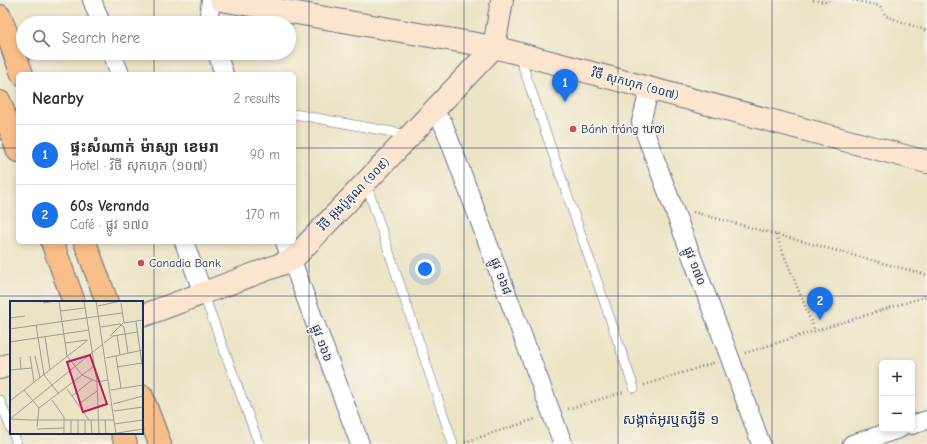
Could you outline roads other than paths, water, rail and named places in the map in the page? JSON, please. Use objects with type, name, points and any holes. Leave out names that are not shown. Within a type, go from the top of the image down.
[{"type":"main road","points":[[0,16],[16,58]]},
{"type":"main road","points":[[17,60],[21,72]]},
{"type":"main road","points":[[0,102],[16,146]]},
{"type":"main road","points":[[53,244],[74,301]]},
{"type":"main road","points":[[86,244],[107,301]]},
{"type":"main road","points":[[143,399],[160,444]]},
{"type":"main road","points":[[122,434],[126,444]]},
{"type":"street","points":[[92,0],[98,16]]},
{"type":"street","points":[[209,16],[211,0]]},
{"type":"street","name":"វិថី សុកហុក (១០៧)","points":[[221,0],[494,47],[650,87],[927,162]]},
{"type":"street","points":[[494,47],[502,0]]},
{"type":"street","name":"វិថី អ៊ុងប៉ូគុណ (១០៩)","points":[[296,244],[366,182],[494,47]]},
{"type":"street","points":[[115,60],[119,72]]},
{"type":"street","points":[[219,60],[223,72]]},
{"type":"street","name":"ផ្លូវ ១៧០","points":[[650,87],[641,122],[761,444]]},
{"type":"street","name":"ផ្លូវ ១៦៨","points":[[432,113],[443,123],[563,444]]},
{"type":"street","points":[[185,244],[203,293]]},
{"type":"street","name":"វិថី អ៊ុងប៉ូគុណ (១០៩)","points":[[143,316],[203,293],[288,251],[296,244]]},
{"type":"street","name":"ផ្លូវ ១៦៦","points":[[288,251],[360,444]]},
{"type":"street","points":[[0,368],[10,364]]},
{"type":"street","points":[[915,424],[927,420]]},
{"type":"street","points":[[852,444],[890,432]]},
{"type":"lane","points":[[518,53],[634,388]]},
{"type":"lane","points":[[296,114],[411,135]]},
{"type":"lane","points":[[366,182],[452,444]]},
{"type":"lane","points":[[203,293],[259,444]]},
{"type":"lane","points":[[0,400],[10,426]]},
{"type":"lane","points":[[12,434],[17,444]]},
{"type":"place","name":"ផ្ទះសំណាក់ ម៉ាស្សា ខេមរា","points":[[565,102]]},
{"type":"place","name":"Bánh tráng tươi","points":[[573,129]]},
{"type":"place","name":"Canadia Bank","points":[[141,263]]},
{"type":"place","name":"60s Veranda","points":[[820,320]]},
{"type":"district","name":"សង្កាត់អូរឬស្សីទី ១","points":[[671,419]]}]
